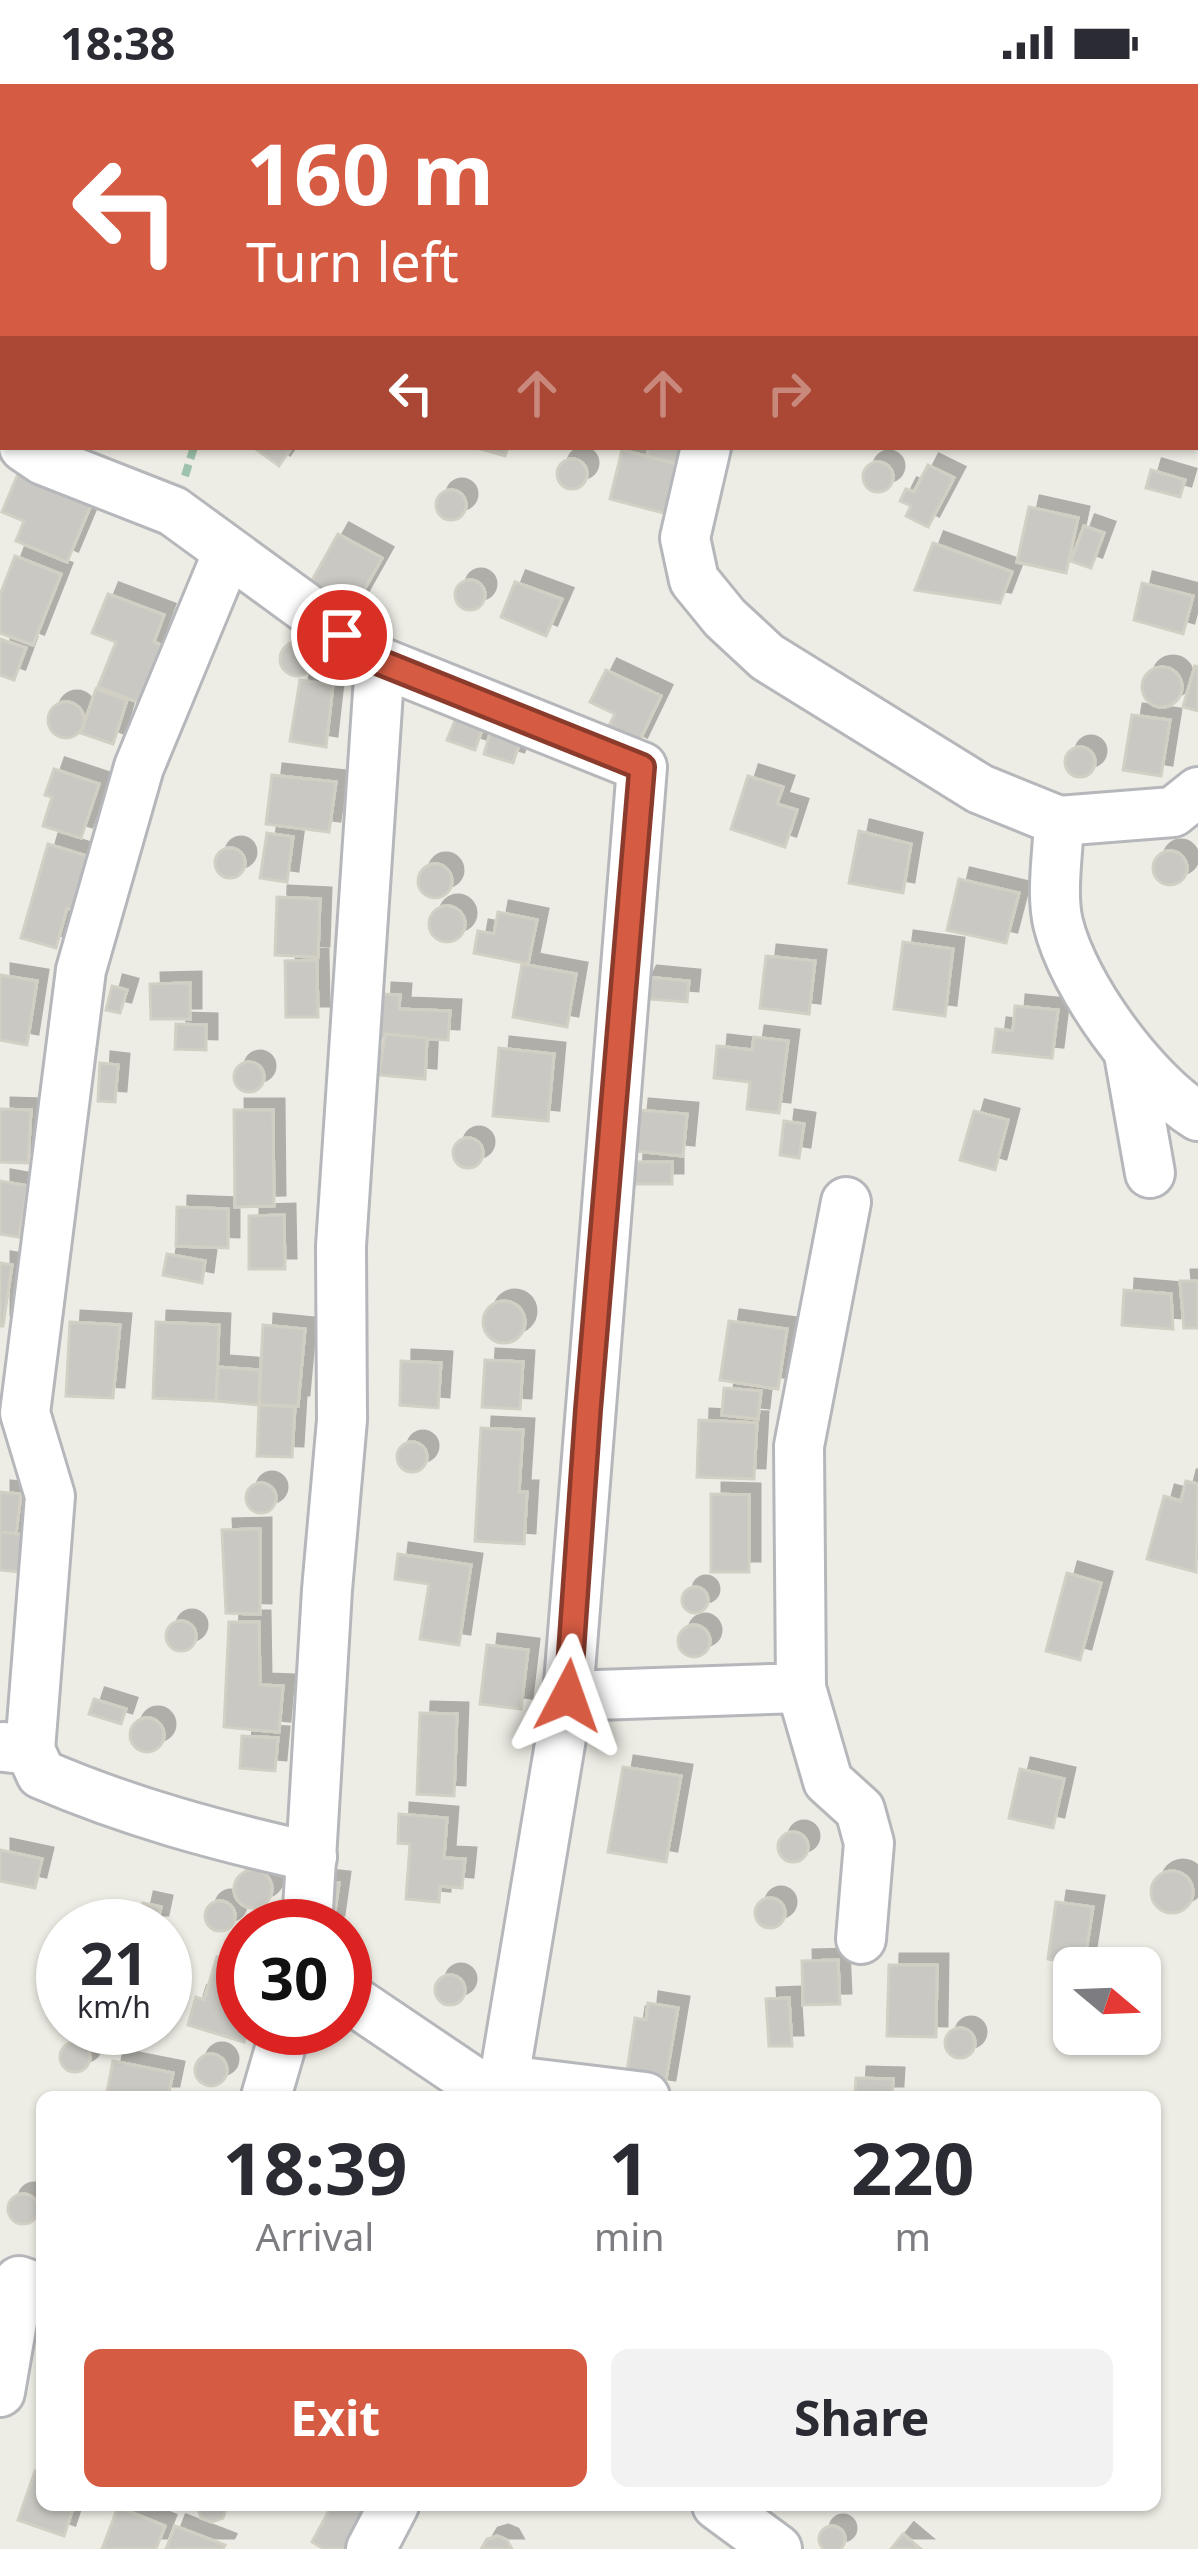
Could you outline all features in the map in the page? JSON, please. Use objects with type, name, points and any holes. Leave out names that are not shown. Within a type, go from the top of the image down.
[{"type":"street","points":[[28,450],[173,512],[380,662],[642,767],[568,1696],[501,2091],[372,2012]]},
{"type":"street","points":[[705,450],[685,538],[694,580],[725,619],[767,656],[980,789],[1059,821],[1173,812],[1198,791]]},
{"type":"street","points":[[228,552],[139,767],[81,970],[13,1406],[50,1496],[15,1748],[40,1774],[100,1799],[193,1830],[312,1857]]},
{"type":"street","points":[[309,1899],[326,1590],[342,1420],[341,1246],[380,662]]},
{"type":"street","points":[[1059,821],[1058,922],[1083,980],[1129,1054],[1198,1116]]},
{"type":"street","points":[[1129,1054],[1150,1173]]},
{"type":"street","points":[[846,1202],[800,1446],[801,1688],[828,1781],[860,1810],[869,1843],[861,1939]]},
{"type":"street","points":[[568,1696],[801,1688]]},
{"type":"street","points":[[268,2091],[278,2055]]},
{"type":"street","points":[[0,2392],[19,2281],[36,2287]]},
{"type":"street","points":[[371,2549],[391,2511]]},
{"type":"building","points":[[257,450],[290,450],[279,466]]},
{"type":"building","points":[[622,450],[688,467],[675,516],[610,499]]},
{"type":"building","points":[[648,450],[691,450],[688,467],[647,456]]},
{"type":"building","points":[[572,459],[583,463],[587,474],[583,485],[572,489],[561,485],[557,474],[561,463]]},
{"type":"building","points":[[878,462],[889,466],[893,477],[889,488],[878,492],[867,488],[863,477],[867,466]]},
{"type":"building","points":[[928,465],[954,478],[928,527],[906,516],[911,506],[900,501],[906,489],[914,492]]},
{"type":"building","points":[[1151,470],[1185,480],[1180,497],[1146,488]]},
{"type":"building","points":[[18,474],[91,505],[67,562],[16,541],[24,521],[2,512]]},
{"type":"building","points":[[451,490],[462,494],[466,505],[462,516],[451,520],[440,516],[436,505],[440,494]]},
{"type":"building","points":[[1029,507],[1078,518],[1066,573],[1017,562]]},
{"type":"building","points":[[1084,526],[1104,533],[1091,568],[1071,561]]},
{"type":"building","points":[[338,534],[382,558],[350,615],[306,591]]},
{"type":"building","points":[[933,543],[1012,572],[1000,603],[915,590]]},
{"type":"building","points":[[15,556],[61,574],[33,645],[0,633],[0,595]]},
{"type":"building","points":[[470,580],[481,584],[485,595],[481,606],[470,610],[459,606],[455,595],[459,584]]},
{"type":"building","points":[[515,582],[562,599],[546,636],[501,617]]},
{"type":"building","points":[[1142,583],[1193,596],[1183,634],[1134,620]]},
{"type":"building","points":[[108,594],[164,615],[154,642],[161,645],[140,703],[98,687],[116,642],[92,633]]},
{"type":"building","points":[[0,639],[26,648],[14,680],[0,675]]},
{"type":"building","points":[[297,642],[309,647],[314,659],[309,671],[297,676],[285,671],[280,659],[285,647]]},
{"type":"building","points":[[1162,667],[1176,673],[1182,687],[1176,701],[1162,707],[1148,701],[1142,687],[1148,673]]},
{"type":"building","points":[[1198,667],[1198,711],[1183,707]]},
{"type":"building","points":[[606,670],[661,696],[636,748],[605,734],[615,714],[590,702]]},
{"type":"building","points":[[300,680],[333,685],[326,747],[290,741]]},
{"type":"building","points":[[96,689],[127,700],[113,744],[81,733]]},
{"type":"building","points":[[66,702],[79,707],[84,720],[79,733],[66,738],[53,733],[48,720],[53,707]]},
{"type":"building","points":[[1132,715],[1170,720],[1161,776],[1123,770]]},
{"type":"building","points":[[456,718],[483,727],[475,750],[447,740]]},
{"type":"building","points":[[491,730],[521,739],[513,763],[484,754]]},
{"type":"building","points":[[1080,747],[1091,751],[1095,762],[1091,773],[1080,777],[1069,773],[1065,762],[1069,751]]},
{"type":"building","points":[[54,769],[99,784],[81,838],[43,826],[52,797],[45,795]]},
{"type":"building","points":[[272,775],[336,782],[329,832],[266,824]]},
{"type":"building","points":[[748,776],[783,787],[777,804],[797,810],[785,847],[731,829]]},
{"type":"building","points":[[859,831],[911,844],[903,893],[849,883]]},
{"type":"building","points":[[267,833],[293,837],[287,882],[260,878]]},
{"type":"building","points":[[48,844],[90,857],[74,911],[67,908],[56,948],[21,938]]},
{"type":"building","points":[[230,848],[241,852],[245,863],[241,874],[230,878],[219,874],[215,863],[219,852]]},
{"type":"building","points":[[1170,851],[1182,856],[1187,868],[1182,880],[1170,885],[1158,880],[1153,868],[1158,856]]},
{"type":"building","points":[[435,864],[447,869],[452,881],[447,893],[435,898],[423,893],[418,881],[423,869]]},
{"type":"building","points":[[959,879],[1019,893],[1006,943],[947,930]]},
{"type":"building","points":[[277,897],[320,899],[318,957],[275,955]]},
{"type":"building","points":[[447,906],[459,912],[465,924],[459,936],[447,942],[435,936],[429,924],[435,912]]},
{"type":"building","points":[[498,912],[537,920],[528,964],[474,953],[478,931],[494,934]]},
{"type":"building","points":[[903,942],[953,949],[945,1016],[894,1009]]},
{"type":"building","points":[[766,956],[815,961],[809,1014],[760,1008]]},
{"type":"building","points":[[317,960],[318,1017],[286,1017],[285,961]]},
{"type":"building","points":[[522,964],[576,974],[567,1027],[513,1017]]},
{"type":"building","points":[[0,975],[37,981],[27,1045],[0,1040]]},
{"type":"building","points":[[646,977],[689,981],[687,1002],[636,998]]},
{"type":"building","points":[[190,983],[190,1019],[151,1019],[150,984]]},
{"type":"building","points":[[112,986],[127,990],[120,1013],[106,1010]]},
{"type":"building","points":[[381,994],[400,995],[399,1009],[450,1011],[448,1040],[379,1037]]},
{"type":"building","points":[[1015,1006],[1058,1010],[1052,1058],[993,1052],[996,1029],[1013,1031]]},
{"type":"building","points":[[176,1024],[206,1025],[206,1050],[175,1049]]},
{"type":"building","points":[[385,1034],[427,1038],[425,1079],[379,1075]]},
{"type":"building","points":[[754,1037],[788,1041],[779,1113],[747,1109],[750,1082],[714,1078],[717,1046],[752,1050]]},
{"type":"building","points":[[499,1048],[554,1054],[548,1121],[493,1116]]},
{"type":"building","points":[[249,1062],[260,1066],[264,1077],[260,1088],[249,1092],[238,1088],[234,1077],[238,1066]]},
{"type":"building","points":[[100,1063],[118,1065],[115,1102],[98,1101]]},
{"type":"building","points":[[0,1109],[31,1110],[28,1163],[0,1162]]},
{"type":"building","points":[[234,1110],[273,1110],[274,1206],[235,1207]]},
{"type":"building","points":[[638,1110],[687,1114],[683,1156],[634,1151]]},
{"type":"building","points":[[974,1111],[1008,1120],[995,1170],[960,1160]]},
{"type":"building","points":[[784,1121],[804,1124],[799,1158],[780,1155]]},
{"type":"building","points":[[468,1138],[479,1142],[483,1153],[479,1164],[468,1168],[457,1164],[453,1153],[457,1142]]},
{"type":"building","points":[[633,1162],[672,1162],[672,1184],[632,1184]]},
{"type":"building","points":[[0,1181],[28,1186],[19,1237],[0,1234]]},
{"type":"building","points":[[177,1207],[228,1209],[228,1248],[176,1246]]},
{"type":"building","points":[[284,1215],[285,1269],[249,1269],[249,1216]]},
{"type":"building","points":[[167,1254],[205,1261],[202,1283],[163,1275]]},
{"type":"building","points":[[0,1263],[12,1265],[3,1326],[0,1326]]},
{"type":"building","points":[[1180,1281],[1198,1281],[1198,1328],[1184,1328]]},
{"type":"building","points":[[1124,1290],[1171,1294],[1173,1329],[1122,1325]]},
{"type":"building","points":[[504,1301],[519,1307],[525,1322],[519,1337],[504,1343],[489,1337],[483,1322],[489,1307]]},
{"type":"building","points":[[729,1321],[787,1329],[778,1389],[720,1380]]},
{"type":"building","points":[[70,1322],[120,1325],[113,1398],[66,1396]]},
{"type":"building","points":[[156,1322],[219,1325],[216,1401],[153,1398]]},
{"type":"building","points":[[263,1325],[305,1329],[298,1406],[259,1405]]},
{"type":"building","points":[[485,1360],[523,1362],[520,1409],[482,1407]]},
{"type":"building","points":[[401,1361],[441,1363],[438,1408],[400,1405]]},
{"type":"building","points":[[218,1367],[260,1370],[259,1405],[216,1401]]},
{"type":"building","points":[[724,1388],[761,1391],[758,1419],[722,1415]]},
{"type":"building","points":[[259,1405],[295,1407],[292,1457],[257,1456]]},
{"type":"building","points":[[699,1420],[757,1423],[754,1479],[697,1477]]},
{"type":"building","points":[[481,1428],[523,1430],[519,1492],[527,1492],[524,1544],[475,1541]]},
{"type":"building","points":[[412,1442],[423,1446],[427,1457],[423,1468],[412,1472],[401,1468],[397,1457],[401,1446]]},
{"type":"building","points":[[1186,1481],[1198,1484],[1196,1572],[1147,1559],[1164,1496],[1181,1501]]},
{"type":"building","points":[[261,1483],[272,1487],[276,1498],[272,1509],[261,1513],[250,1509],[246,1498],[250,1487]]},
{"type":"building","points":[[0,1492],[21,1494],[16,1534],[0,1532]]},
{"type":"building","points":[[711,1494],[749,1495],[749,1572],[711,1572]]},
{"type":"building","points":[[260,1529],[260,1614],[226,1613],[222,1530]]},
{"type":"building","points":[[0,1532],[26,1535],[22,1572],[0,1570]]},
{"type":"building","points":[[398,1554],[471,1565],[459,1645],[420,1639],[429,1584],[395,1579]]},
{"type":"building","points":[[1067,1573],[1101,1583],[1080,1660],[1046,1651]]},
{"type":"building","points":[[695,1587],[708,1600],[695,1613],[682,1600]]},
{"type":"building","points":[[181,1621],[192,1625],[196,1636],[192,1647],[181,1651],[170,1647],[166,1636],[170,1625]]},
{"type":"building","points":[[229,1622],[259,1622],[260,1685],[283,1686],[279,1732],[224,1727]]},
{"type":"building","points":[[694,1625],[705,1630],[710,1641],[705,1652],[694,1657],[683,1652],[678,1641],[683,1630]]},
{"type":"building","points":[[487,1645],[528,1650],[521,1709],[480,1704]]},
{"type":"building","points":[[94,1699],[126,1709],[121,1724],[89,1714]]},
{"type":"building","points":[[420,1713],[457,1714],[454,1796],[417,1794]]},
{"type":"building","points":[[147,1718],[159,1723],[164,1735],[159,1747],[147,1752],[135,1747],[130,1735],[135,1723]]},
{"type":"building","points":[[242,1736],[278,1738],[275,1771],[240,1768]]},
{"type":"building","points":[[623,1767],[681,1776],[666,1862],[608,1852]]},
{"type":"building","points":[[1020,1769],[1064,1779],[1053,1828],[1009,1818]]},
{"type":"building","points":[[399,1814],[447,1818],[444,1858],[465,1859],[462,1888],[440,1886],[439,1902],[406,1899],[410,1844],[398,1843]]},
{"type":"building","points":[[793,1832],[804,1836],[808,1847],[804,1858],[793,1862],[782,1858],[778,1847],[782,1836]]},
{"type":"building","points":[[0,1850],[42,1859],[35,1888],[0,1881]]},
{"type":"building","points":[[1172,1871],[1187,1877],[1193,1892],[1187,1907],[1172,1913],[1157,1907],[1151,1892],[1157,1877]]},
{"type":"building","points":[[246,1872],[260,1872],[270,1882],[268,1899],[236,1896],[236,1882]]},
{"type":"building","points":[[320,1881],[339,1883],[337,1899],[318,1899]]},
{"type":"building","points":[[770,1898],[781,1902],[785,1913],[781,1924],[770,1928],[759,1924],[755,1913],[759,1902]]},
{"type":"building","points":[[216,1902],[216,1930],[205,1916]]},
{"type":"building","points":[[1056,1902],[1093,1907],[1087,1947],[1053,1947],[1053,1960],[1048,1959]]},
{"type":"building","points":[[216,1960],[216,2034],[192,2026],[196,1997],[204,2000]]},
{"type":"building","points":[[838,1960],[840,2004],[803,2005],[802,1961]]},
{"type":"building","points":[[889,1965],[937,1965],[936,2037],[887,2036]]},
{"type":"building","points":[[450,1975],[461,1979],[465,1990],[461,2001],[450,2005],[439,2001],[435,1990],[439,1979]]},
{"type":"building","points":[[789,1998],[792,2046],[769,2046],[766,1999]]},
{"type":"building","points":[[648,2003],[678,2008],[664,2091],[625,2085],[635,2018],[646,2020]]},
{"type":"building","points":[[960,2028],[971,2032],[975,2043],[971,2054],[960,2058],[949,2054],[945,2043],[949,2032]]},
{"type":"building","points":[[211,2054],[222,2059],[227,2070],[222,2081],[211,2086],[200,2081],[195,2070],[200,2059]]},
{"type":"building","points":[[60,2055],[90,2055],[81,2071],[69,2071],[61,2063]]},
{"type":"building","points":[[113,2061],[173,2073],[169,2091],[107,2091]]},
{"type":"building","points":[[856,2078],[893,2079],[892,2091],[855,2091]]},
{"type":"building","points":[[23,2194],[34,2198],[34,2220],[23,2224],[12,2220],[8,2209],[12,2198]]},
{"type":"building","points":[[35,2471],[36,2511],[72,2511],[64,2536],[18,2520]]},
{"type":"building","points":[[116,2511],[165,2526],[156,2549],[102,2549]]},
{"type":"building","points":[[199,2511],[225,2511],[223,2518],[212,2522],[201,2518]]},
{"type":"building","points":[[329,2511],[368,2513],[348,2549],[324,2549],[312,2542]]},
{"type":"building","points":[[175,2526],[225,2545],[223,2549],[166,2549]]},
{"type":"building","points":[[827,2527],[837,2527],[844,2534],[838,2550],[826,2550],[820,2544],[820,2534]]},
{"type":"building","points":[[903,2534],[921,2549],[891,2549]]},
{"type":"building","points":[[497,2536],[512,2549],[481,2549],[487,2539]]},
{"type":"route","points":[[342,635],[380,662],[642,767],[568,1696]]}]
